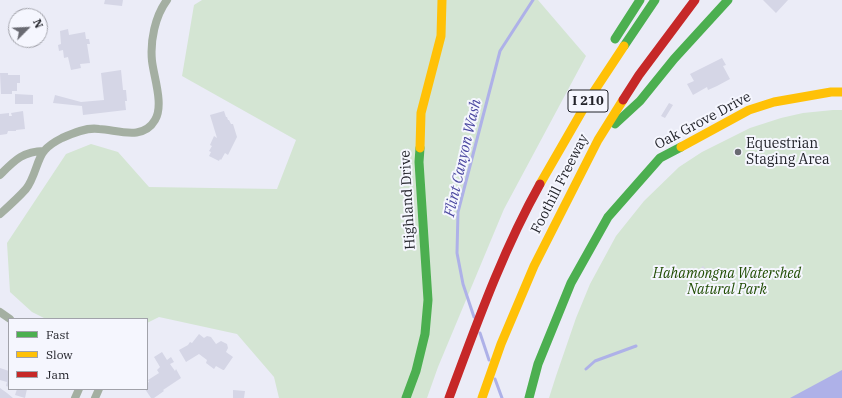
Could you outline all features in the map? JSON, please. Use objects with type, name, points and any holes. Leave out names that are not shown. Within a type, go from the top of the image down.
[{"type":"main road","name":"Highland Drive","points":[[406,398],[416,371],[425,334],[428,300],[419,162],[421,113],[442,36],[442,0]]},
{"type":"main road","points":[[609,49],[640,0]]},
{"type":"main road","name":"Foothill Freeway","points":[[449,398],[497,275],[527,207],[596,89],[629,37],[655,0]]},
{"type":"main road","name":"Foothill Freeway","points":[[482,398],[501,344],[534,266],[598,140],[639,75],[695,0]]},
{"type":"main road","points":[[598,140],[640,101],[674,59],[728,0]]},
{"type":"main road","points":[[527,207],[564,131],[601,63]]},
{"type":"main road","name":"Oak Grove Drive","points":[[529,398],[538,364],[571,283],[608,218],[660,158],[749,110],[774,102],[831,92],[842,92]]},
{"type":"street","points":[[0,214],[27,188],[44,151],[60,139],[83,130],[99,128],[126,133],[138,132],[148,128],[155,121],[159,113],[159,104],[152,59],[152,43],[156,21],[167,0]]},
{"type":"street","points":[[0,175],[14,161],[23,155],[33,151],[44,151]]},
{"type":"street","points":[[0,312],[9,318]]},
{"type":"green space","points":[[202,0],[538,0],[586,56],[504,209],[438,367],[427,398],[279,398],[274,377],[237,334],[159,317],[148,322],[148,318],[44,318],[32,312],[10,292],[7,243],[66,154],[91,144],[118,152],[149,187],[277,189],[296,140],[182,76],[194,5]]},
{"type":"green space","name":"Hahamongna Watershed Natural Park","points":[[842,110],[842,398],[549,398],[576,318],[590,284],[616,236],[644,201],[679,167],[702,152],[750,128],[803,113]]},
{"type":"water","points":[[842,370],[842,398],[790,398]]},
{"type":"building","points":[[105,0],[123,0],[122,6],[104,4]]},
{"type":"building","points":[[763,0],[788,0],[776,13]]},
{"type":"building","points":[[68,29],[69,35],[85,32],[86,39],[89,39],[90,44],[87,44],[90,63],[80,64],[81,68],[71,70],[68,57],[64,58],[63,50],[59,51],[58,45],[61,44],[60,31]]},
{"type":"building","points":[[722,58],[726,65],[723,66],[730,79],[708,90],[707,87],[693,95],[687,84],[694,81],[690,74]]},
{"type":"building","points":[[121,70],[123,90],[126,90],[126,110],[83,115],[82,106],[53,103],[55,95],[81,102],[104,100],[101,73]]},
{"type":"building","points":[[0,73],[20,75],[20,83],[17,83],[17,91],[12,91],[12,94],[1,94]]},
{"type":"building","points":[[15,94],[33,95],[33,104],[15,104]]},
{"type":"building","points":[[669,103],[673,105],[665,118],[661,116]]},
{"type":"building","points":[[23,111],[25,129],[8,131],[7,134],[0,135],[0,114],[9,113],[9,116],[12,116],[11,113]]},
{"type":"building","points":[[224,111],[228,120],[231,124],[233,124],[237,137],[228,155],[225,153],[219,161],[209,156],[211,152],[209,151],[212,146],[210,145],[214,136],[217,138],[210,115]]},
{"type":"building","points":[[703,266],[707,272],[704,275],[699,270]]},
{"type":"building","points":[[199,334],[204,338],[207,336],[211,337],[216,344],[221,341],[227,344],[228,348],[226,352],[233,357],[224,370],[216,366],[214,369],[206,363],[207,360],[199,354],[186,362],[179,350],[188,345],[190,342],[192,343]]},
{"type":"building","points":[[162,352],[167,360],[171,357],[174,362],[170,364],[175,371],[176,369],[181,378],[154,398],[151,398],[146,390],[148,390],[148,380],[159,373],[157,370],[160,367],[154,357]]},
{"type":"building","points":[[0,368],[8,371],[8,387],[6,386],[7,382],[0,380]]},
{"type":"building","points":[[0,388],[7,393],[13,398],[0,398]]},
{"type":"building","points":[[17,390],[27,390],[25,398],[15,395]]},
{"type":"building","points":[[233,390],[245,391],[244,398],[233,398]]},
{"type":"waterway","name":"Flint Canyon Wash","points":[[474,317],[463,284],[457,253],[458,212],[500,51],[533,0]]},
{"type":"waterway","name":"Flint Canyon Wash","points":[[480,333],[489,360]]},
{"type":"waterway","points":[[586,369],[595,361],[636,346]]},
{"type":"waterway","name":"Flint Canyon Wash","points":[[495,379],[502,398]]},
{"type":"traffic: fast","points":[[615,39],[640,0]]},
{"type":"traffic: fast","points":[[624,46],[655,0]]},
{"type":"traffic: fast","points":[[615,124],[640,101],[674,59],[728,0]]},
{"type":"traffic: fast","points":[[529,398],[538,364],[571,283],[608,217],[660,158],[681,147]]},
{"type":"traffic: fast","points":[[406,398],[416,371],[425,334],[428,300],[419,162],[420,148]]},
{"type":"traffic: slow","points":[[420,148],[421,113],[441,36],[442,0]]},
{"type":"traffic: slow","points":[[540,184],[589,99],[624,46]]},
{"type":"traffic: slow","points":[[681,147],[749,110],[774,102],[831,92],[842,92]]},
{"type":"traffic: slow","points":[[482,398],[501,344],[534,266],[598,140],[623,100]]},
{"type":"traffic: jam","points":[[623,100],[639,75],[695,0]]},
{"type":"traffic: jam","points":[[449,398],[502,263],[526,210],[540,184]]},
{"type":"place","name":"Equestrian Staging Area","points":[[738,152]]}]
